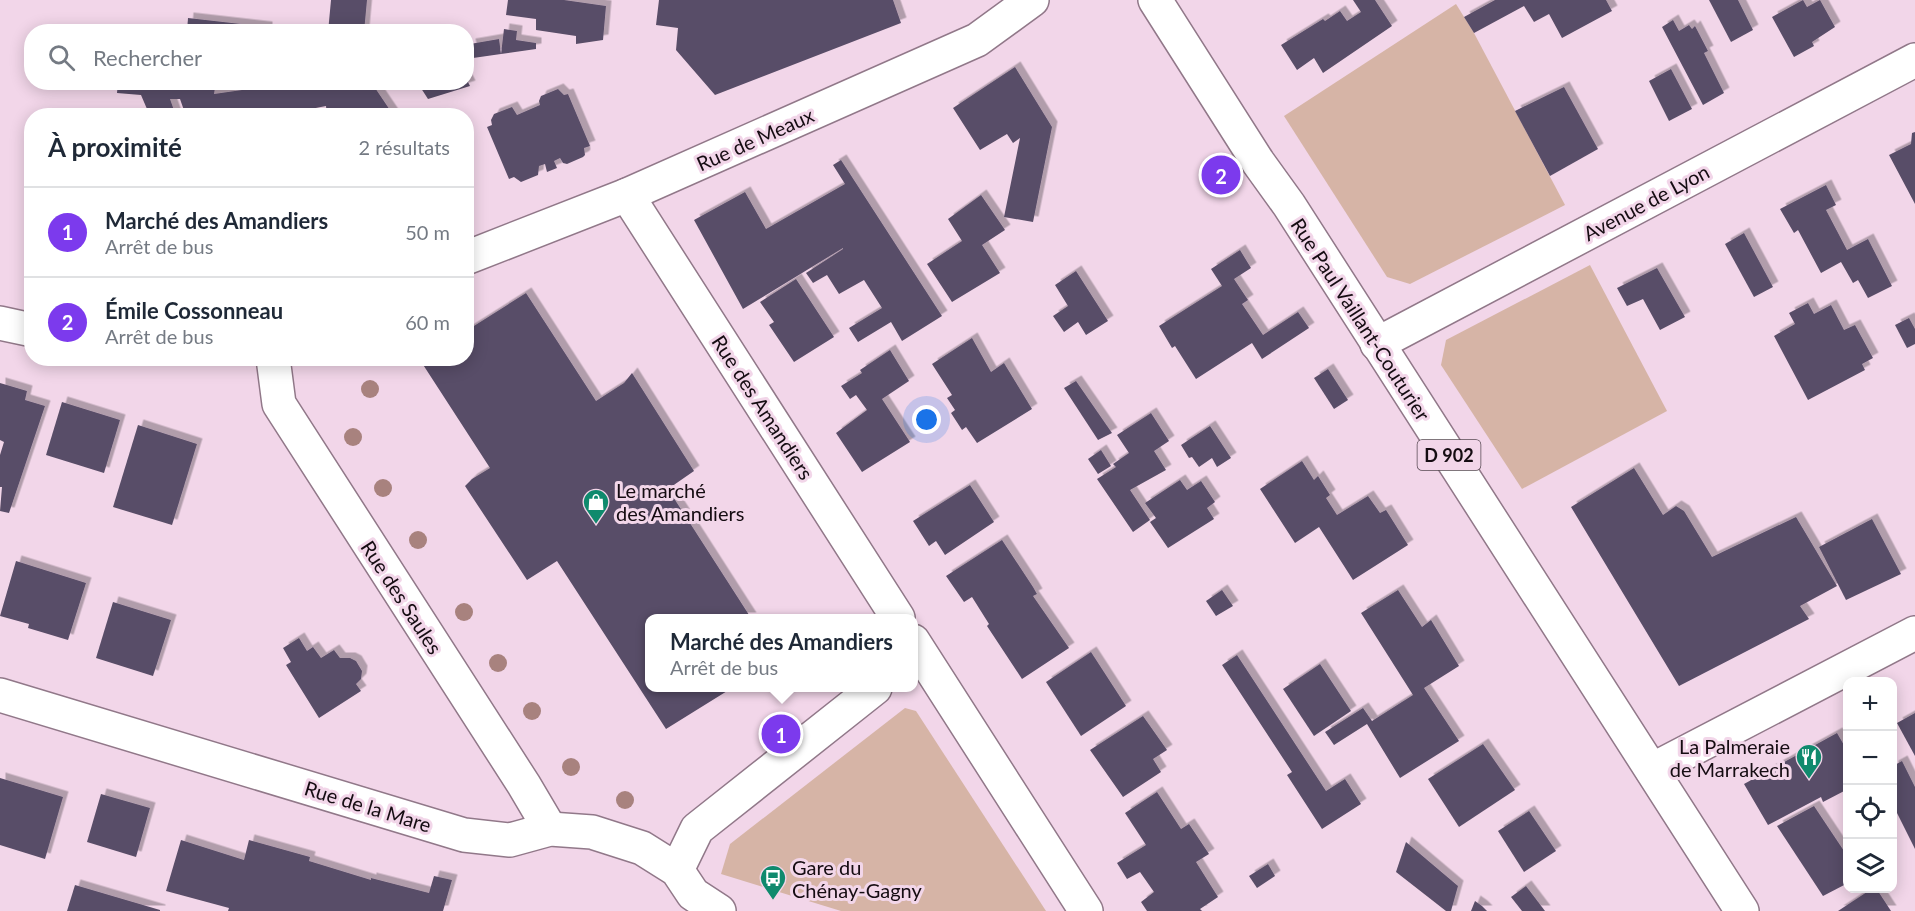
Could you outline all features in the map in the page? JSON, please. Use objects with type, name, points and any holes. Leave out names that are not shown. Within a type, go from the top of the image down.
[{"type":"street","name":"Rue de Meaux","points":[[474,255],[627,195],[977,40],[1032,0]]},
{"type":"street","name":"Rue Paul Vaillant-Couturier","points":[[1155,0],[1742,911]]},
{"type":"street","name":"Avenue de Lyon","points":[[1377,344],[1915,60]]},
{"type":"street","name":"Rue des Amandiers","points":[[627,195],[895,614]]},
{"type":"street","points":[[0,323],[24,328]]},
{"type":"street","name":"Rue des Saules","points":[[274,366],[279,405],[517,775],[549,829]]},
{"type":"street","points":[[1652,770],[1915,633]]},
{"type":"street","points":[[918,656],[1086,911]]},
{"type":"street","points":[[677,870],[697,829],[869,692]]},
{"type":"street","name":"Rue de la Mare","points":[[0,695],[464,835],[510,840],[549,829],[592,832],[642,848],[677,870],[693,894],[719,911]]},
{"type":"shaded area","points":[[1456,4],[1474,33],[1565,205],[1410,284],[1387,277],[1284,116]]},
{"type":"shaded area","points":[[1590,265],[1667,411],[1522,489],[1441,365],[1446,340]]},
{"type":"shaded area","points":[[905,708],[916,711],[1046,911],[841,911],[721,874],[730,844]]},
{"type":"building","points":[[331,0],[367,0],[365,24],[329,24]]},
{"type":"building","points":[[508,0],[564,0],[606,6],[603,40],[576,44],[576,36],[536,30],[536,19],[506,15]]},
{"type":"building","points":[[659,0],[893,0],[901,23],[715,95],[676,50],[678,28],[656,25]]},
{"type":"building","points":[[1353,0],[1375,0],[1392,26],[1323,73],[1314,58],[1297,70],[1281,45],[1340,11],[1347,21],[1361,12]]},
{"type":"building","points":[[1495,0],[1606,0],[1612,11],[1562,38],[1549,14],[1534,22],[1524,6],[1474,33],[1464,17]]},
{"type":"building","points":[[1709,0],[1738,0],[1753,30],[1731,42]]},
{"type":"building","points":[[1803,0],[1807,7],[1820,0],[1835,27],[1812,42],[1814,46],[1794,57],[1772,17]]},
{"type":"building","points":[[188,18],[241,24],[188,24]]},
{"type":"building","points":[[1673,20],[1679,31],[1689,25],[1692,29],[1695,26],[1708,51],[1704,53],[1724,93],[1703,105],[1662,27]]},
{"type":"building","points":[[504,29],[517,31],[516,40],[536,43],[536,49],[501,54]]},
{"type":"building","points":[[499,39],[501,54],[474,58],[474,43]]},
{"type":"building","points":[[1015,67],[1052,127],[1033,222],[1004,217],[1020,138],[1013,143],[1007,134],[980,150],[953,108]]},
{"type":"building","points":[[1671,69],[1692,109],[1669,121],[1649,81]]},
{"type":"building","points":[[1564,87],[1598,149],[1550,176],[1515,111]]},
{"type":"building","points":[[558,89],[564,95],[568,94],[590,146],[584,148],[583,157],[567,164],[563,163],[560,158],[554,161],[557,168],[547,172],[545,164],[539,166],[538,175],[521,182],[514,177],[509,179],[487,127],[492,125],[491,120],[494,114],[512,107],[517,115],[540,105],[541,96]]},
{"type":"building","points":[[117,90],[215,90],[214,94],[242,90],[376,90],[389,108],[326,108],[326,106],[316,108],[183,108],[180,99],[170,99],[173,108],[147,108],[141,95],[117,93]]},
{"type":"building","points":[[422,90],[457,90],[428,99]]},
{"type":"building","points":[[1915,132],[1915,204],[1889,155],[1911,144],[1912,133]]},
{"type":"building","points":[[841,160],[942,316],[902,341],[891,322],[858,342],[849,328],[882,308],[864,280],[839,294],[827,275],[813,283],[806,273],[843,248],[743,309],[694,220],[745,192],[766,229],[845,184],[833,165]]},
{"type":"building","points":[[1826,185],[1836,205],[1826,210],[1847,250],[1868,239],[1892,286],[1868,298],[1858,280],[1853,283],[1841,262],[1821,273],[1798,230],[1794,233],[1780,209]]},
{"type":"building","points":[[981,195],[1005,230],[982,245],[1000,273],[952,302],[927,264],[962,241],[948,219]]},
{"type":"building","points":[[1744,233],[1773,287],[1754,297],[1725,244]]},
{"type":"building","points":[[1240,250],[1251,268],[1234,279],[1248,300],[1242,304],[1263,335],[1298,312],[1309,328],[1262,359],[1252,343],[1196,379],[1175,346],[1172,348],[1159,326],[1222,286],[1211,269]]},
{"type":"building","points":[[1657,268],[1685,317],[1660,330],[1643,299],[1627,306],[1617,288]]},
{"type":"building","points":[[1076,271],[1108,321],[1086,335],[1078,322],[1064,332],[1053,316],[1068,306],[1055,285]]},
{"type":"building","points":[[796,279],[834,337],[794,362],[769,325],[774,322],[760,302]]},
{"type":"building","name":"Le marché des Amandiers","points":[[526,293],[596,401],[624,383],[632,373],[694,471],[668,489],[748,614],[645,614],[645,692],[726,692],[666,729],[557,561],[527,580],[465,486],[490,468],[424,366],[474,366],[474,326]]},
{"type":"building","points":[[1808,303],[1814,314],[1831,305],[1844,330],[1855,325],[1873,358],[1862,364],[1865,370],[1808,400],[1774,336],[1795,324],[1789,313]]},
{"type":"building","points":[[1909,318],[1915,329],[1915,344],[1907,348],[1895,325]]},
{"type":"building","points":[[972,338],[991,372],[1004,363],[1032,409],[977,443],[966,427],[962,430],[951,413],[955,410],[947,398],[952,395],[932,364]]},
{"type":"building","points":[[890,350],[909,381],[882,399],[910,442],[862,472],[836,433],[867,410],[856,395],[850,399],[841,386],[862,373],[860,370]]},
{"type":"building","points":[[1328,369],[1348,400],[1334,409],[1314,378]]},
{"type":"building","points":[[1076,381],[1112,433],[1098,440],[1064,388]]},
{"type":"building","points":[[0,383],[27,391],[25,400],[45,406],[9,513],[0,511],[2,487],[0,487],[0,455],[4,442],[0,440]]},
{"type":"building","points":[[62,402],[120,420],[104,473],[46,455]]},
{"type":"building","points":[[1151,413],[1169,441],[1154,451],[1166,470],[1130,490],[1150,520],[1133,532],[1097,479],[1116,467],[1113,464],[1129,453],[1117,435]]},
{"type":"building","points":[[138,425],[197,444],[172,525],[113,507]]},
{"type":"building","points":[[1210,426],[1231,458],[1217,467],[1212,458],[1199,467],[1192,457],[1189,458],[1181,445]]},
{"type":"building","points":[[1101,450],[1111,466],[1098,474],[1088,459]]},
{"type":"building","points":[[1302,461],[1314,480],[1318,476],[1330,495],[1326,498],[1337,515],[1368,496],[1380,513],[1386,510],[1408,545],[1353,580],[1319,527],[1295,543],[1260,489]]},
{"type":"building","points":[[1634,468],[1663,515],[1676,506],[1684,511],[1712,557],[1796,517],[1837,586],[1800,606],[1809,619],[1679,686],[1571,507]]},
{"type":"building","points":[[1180,480],[1187,490],[1201,481],[1215,502],[1207,508],[1214,519],[1168,548],[1150,522],[1156,518],[1145,503]]},
{"type":"building","points":[[970,485],[994,522],[945,555],[936,541],[929,546],[913,521]]},
{"type":"building","points":[[1872,519],[1901,574],[1846,600],[1819,547]]},
{"type":"building","points":[[1002,540],[1037,594],[1033,596],[1069,648],[1022,679],[987,626],[989,624],[972,597],[964,602],[946,576]]},
{"type":"building","points":[[16,561],[86,583],[68,640],[28,628],[29,624],[0,616]]},
{"type":"building","points":[[1222,590],[1233,606],[1216,616],[1206,601]]},
{"type":"building","points":[[1398,590],[1422,627],[1431,620],[1459,666],[1424,688],[1459,741],[1400,778],[1367,724],[1334,745],[1325,732],[1363,708],[1372,721],[1413,695],[1361,613]]},
{"type":"building","points":[[113,602],[171,620],[153,676],[96,658]]},
{"type":"building","points":[[299,638],[307,651],[313,647],[321,658],[334,650],[340,658],[350,658],[356,661],[362,671],[361,679],[356,684],[361,691],[319,718],[286,665],[291,662],[283,648]]},
{"type":"building","points":[[1091,652],[1126,706],[1081,736],[1046,682]]},
{"type":"building","points":[[1237,655],[1326,791],[1345,779],[1361,804],[1322,829],[1287,775],[1292,772],[1222,665]]},
{"type":"building","points":[[1320,664],[1351,711],[1314,736],[1283,689]]},
{"type":"building","points":[[1915,713],[1915,756],[1897,723]]},
{"type":"building","points":[[1143,716],[1167,750],[1153,759],[1161,772],[1123,797],[1090,750]]},
{"type":"building","name":"La Palmeraie de Marrakech","points":[[1837,733],[1843,743],[1843,792],[1823,802],[1821,797],[1768,825],[1744,784]]},
{"type":"building","points":[[1483,744],[1515,790],[1459,827],[1428,779]]},
{"type":"building","points":[[1902,761],[1915,787],[1915,849],[1897,813],[1897,764]]},
{"type":"building","points":[[0,778],[63,797],[45,859],[0,845]]},
{"type":"building","points":[[1157,792],[1181,829],[1189,824],[1209,854],[1196,862],[1218,897],[1200,909],[1202,911],[1147,911],[1141,902],[1154,892],[1140,872],[1127,879],[1117,863],[1146,845],[1125,813]]},
{"type":"building","points":[[101,794],[150,808],[136,857],[87,842]]},
{"type":"building","points":[[1814,806],[1843,850],[1843,886],[1823,896],[1777,826]]},
{"type":"building","points":[[1529,811],[1556,851],[1524,872],[1498,831]]},
{"type":"building","points":[[181,840],[244,860],[249,840],[310,857],[309,861],[371,880],[371,878],[429,893],[434,876],[452,880],[443,911],[228,911],[229,908],[166,891]]},
{"type":"building","points":[[1406,842],[1458,886],[1451,911],[1446,911],[1396,872]]},
{"type":"building","points":[[1268,864],[1275,876],[1257,888],[1249,876]]},
{"type":"building","points":[[75,885],[160,910],[160,911],[67,911]]},
{"type":"building","points":[[1526,886],[1545,911],[1522,911],[1511,897]]},
{"type":"building","points":[[1865,893],[1879,893],[1891,911],[1838,911]]},
{"type":"building","points":[[1475,901],[1482,906],[1487,911],[1471,911]]},
{"type":"place","name":"Émile Cossonneau","points":[[1221,175]]},
{"type":"place","name":"Le marché des Amandiers","points":[[596,525]]},
{"type":"place","name":"Marché des Amandiers","points":[[781,734]]},
{"type":"place","name":"La Palmeraie de Marrakech","points":[[1809,780]]},
{"type":"place","name":"Gare du Chénay-Gagny","points":[[773,901]]}]
